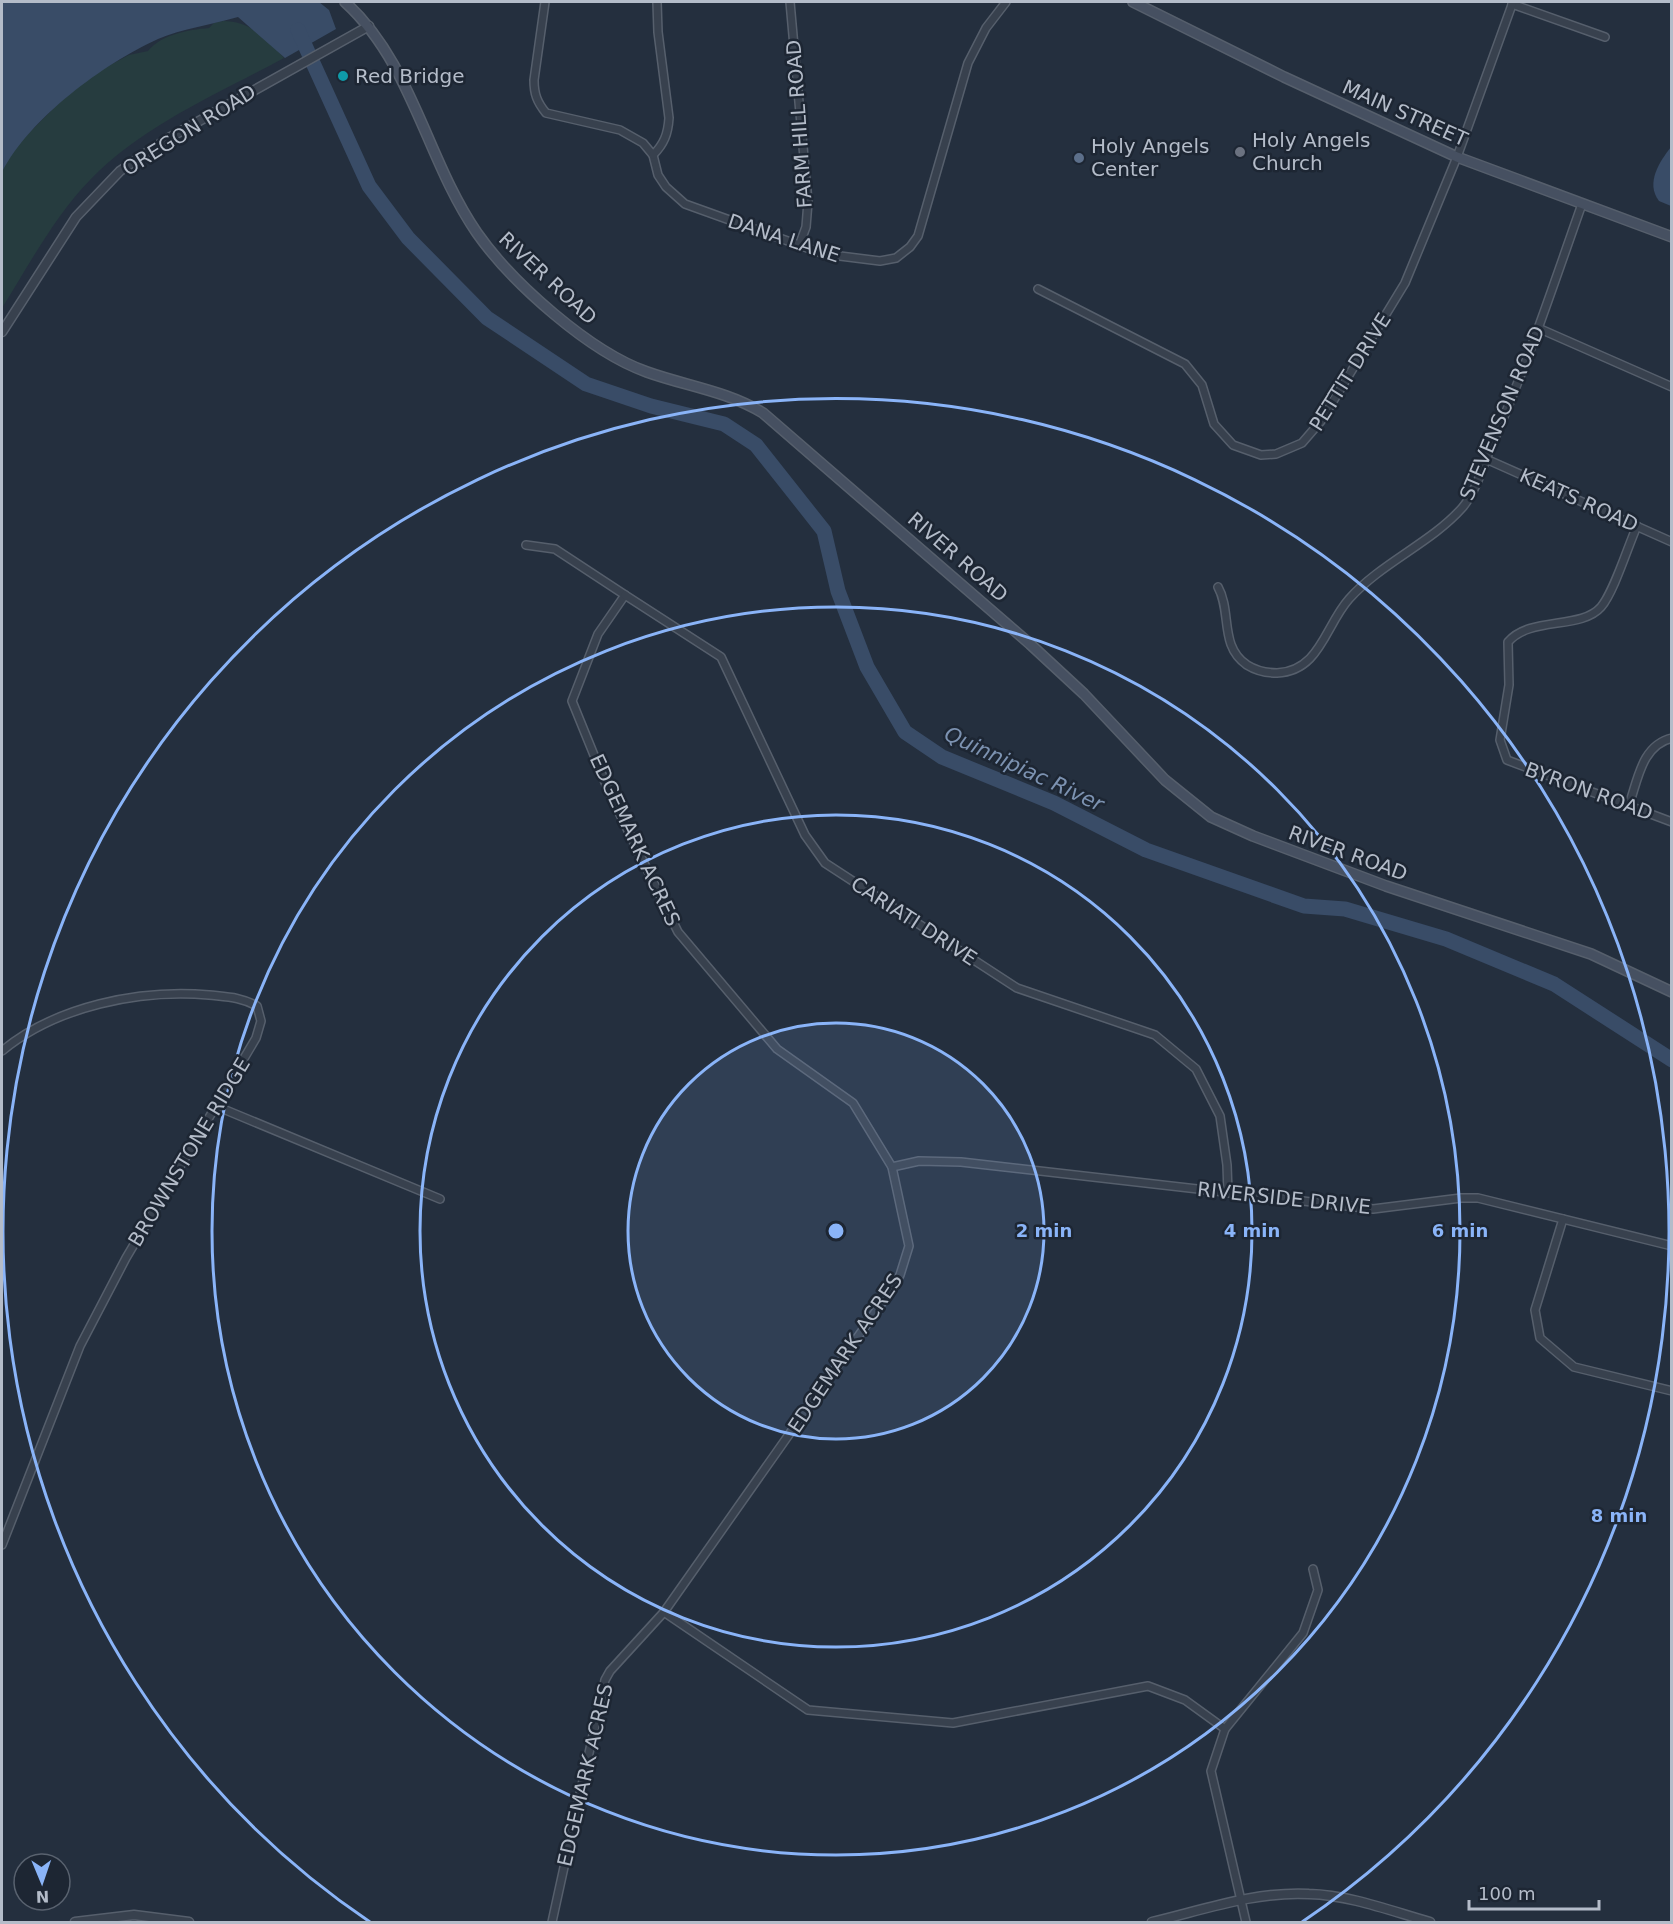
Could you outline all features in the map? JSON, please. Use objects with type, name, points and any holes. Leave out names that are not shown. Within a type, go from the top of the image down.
[{"type":"main road","name":"RIVER ROAD","points":[[345,2],[369,26],[396,66],[466,215],[489,249],[525,286],[590,341],[626,364],[730,396],[769,418],[1030,644],[1084,694],[1165,780],[1194,806],[1253,837],[1417,898],[1590,954],[1671,992]]},
{"type":"main road","name":"MAIN STREET","points":[[1133,2],[1284,77],[1457,157],[1671,237]]},
{"type":"street","name":"DANA LANE","points":[[545,2],[534,92],[539,105],[546,113],[620,130],[643,143],[653,155],[658,175],[671,192],[686,204],[824,254],[880,261],[896,258],[910,247],[923,223],[968,63],[986,28],[1006,2]]},
{"type":"street","points":[[653,155],[662,146],[668,132],[669,118],[658,32],[657,2]]},
{"type":"street","name":"FARM HILL ROAD","points":[[790,2],[807,202],[806,227],[799,246]]},
{"type":"street","points":[[1513,3],[1605,37]]},
{"type":"street","name":"PETTIT DRIVE","points":[[1038,290],[1185,364],[1202,385],[1214,424],[1233,445],[1261,455],[1289,450],[1302,443],[1317,428],[1405,283],[1457,157],[1513,3]]},
{"type":"street","name":"OREGON ROAD","points":[[2,332],[71,225],[103,186],[151,149],[369,26]]},
{"type":"street","name":"STEVENSON ROAD","points":[[1218,587],[1226,606],[1229,641],[1245,664],[1272,673],[1301,668],[1314,655],[1348,601],[1363,586],[1463,507],[1514,395],[1582,204]]},
{"type":"street","points":[[1538,328],[1671,387]]},
{"type":"street","name":"KEATS ROAD","points":[[1486,459],[1671,542]]},
{"type":"street","name":"BYRON ROAD","points":[[1637,526],[1601,607],[1586,616],[1526,629],[1515,634],[1508,642],[1509,685],[1500,740],[1507,760],[1671,822]]},
{"type":"street","points":[[526,544],[555,549],[625,595]]},
{"type":"street","name":"EDGEMARK ACRES","points":[[552,1923],[605,1680],[610,1671],[664,1612],[900,1275],[909,1246],[892,1167],[853,1102],[777,1049],[678,932],[609,792],[572,701],[598,634],[625,595]]},
{"type":"street","name":"CARIATI DRIVE","points":[[625,595],[721,657],[805,835],[825,863],[1017,988],[1155,1035],[1196,1069],[1220,1116],[1227,1165],[1228,1193]]},
{"type":"street","points":[[1629,805],[1646,755],[1653,746],[1671,738]]},
{"type":"street","name":"BROWNSTONE RIDGE","points":[[2,1051],[42,1027],[88,1008],[134,996],[181,993],[243,998],[257,1006],[261,1021],[256,1038],[126,1258],[80,1346],[2,1545]]},
{"type":"street","points":[[216,1106],[440,1199]]},
{"type":"street","name":"RIVERSIDE DRIVE","points":[[892,1167],[919,1161],[942,1161],[1373,1209],[1478,1198],[1671,1246]]},
{"type":"street","points":[[1563,1219],[1535,1310],[1540,1338],[1574,1366],[1671,1390]]},
{"type":"street","points":[[1246,1923],[1211,1771],[1225,1729],[1303,1634],[1318,1590],[1313,1569]]},
{"type":"street","points":[[664,1612],[808,1710],[953,1723],[1148,1686],[1185,1700],[1225,1729]]},
{"type":"street","points":[[1152,1923],[1275,1895],[1322,1895],[1430,1923]]},
{"type":"street","points":[[75,1923],[132,1919],[189,1923]]},
{"type":"green space","points":[[223,21],[249,27],[284,58],[182,112],[111,160],[77,194],[65,210],[2,308],[2,170],[9,153],[70,92],[97,72],[129,55],[148,51],[168,37],[209,28],[214,23]]},
{"type":"water","points":[[2,2],[319,2],[329,10],[336,29],[285,58],[238,17],[167,35],[114,63],[70,95],[30,132],[2,172]]},
{"type":"water","points":[[1671,147],[1671,206],[1659,201],[1653,187],[1659,165]]},
{"type":"waterway","name":"Quinnipiac River","points":[[298,30],[369,186],[408,238],[487,318],[586,384],[651,406],[724,424],[756,445],[824,531],[838,591],[867,667],[905,732],[942,757],[1054,803],[1146,850],[1304,906],[1345,909],[1446,939],[1554,984],[1672,1060]]},
{"type":"place","name":"Red Bridge","points":[[343,76]]},
{"type":"place","name":"Holy Angels Church","points":[[1240,152]]},
{"type":"place","name":"Holy Angels Center","points":[[1079,158]]}]
